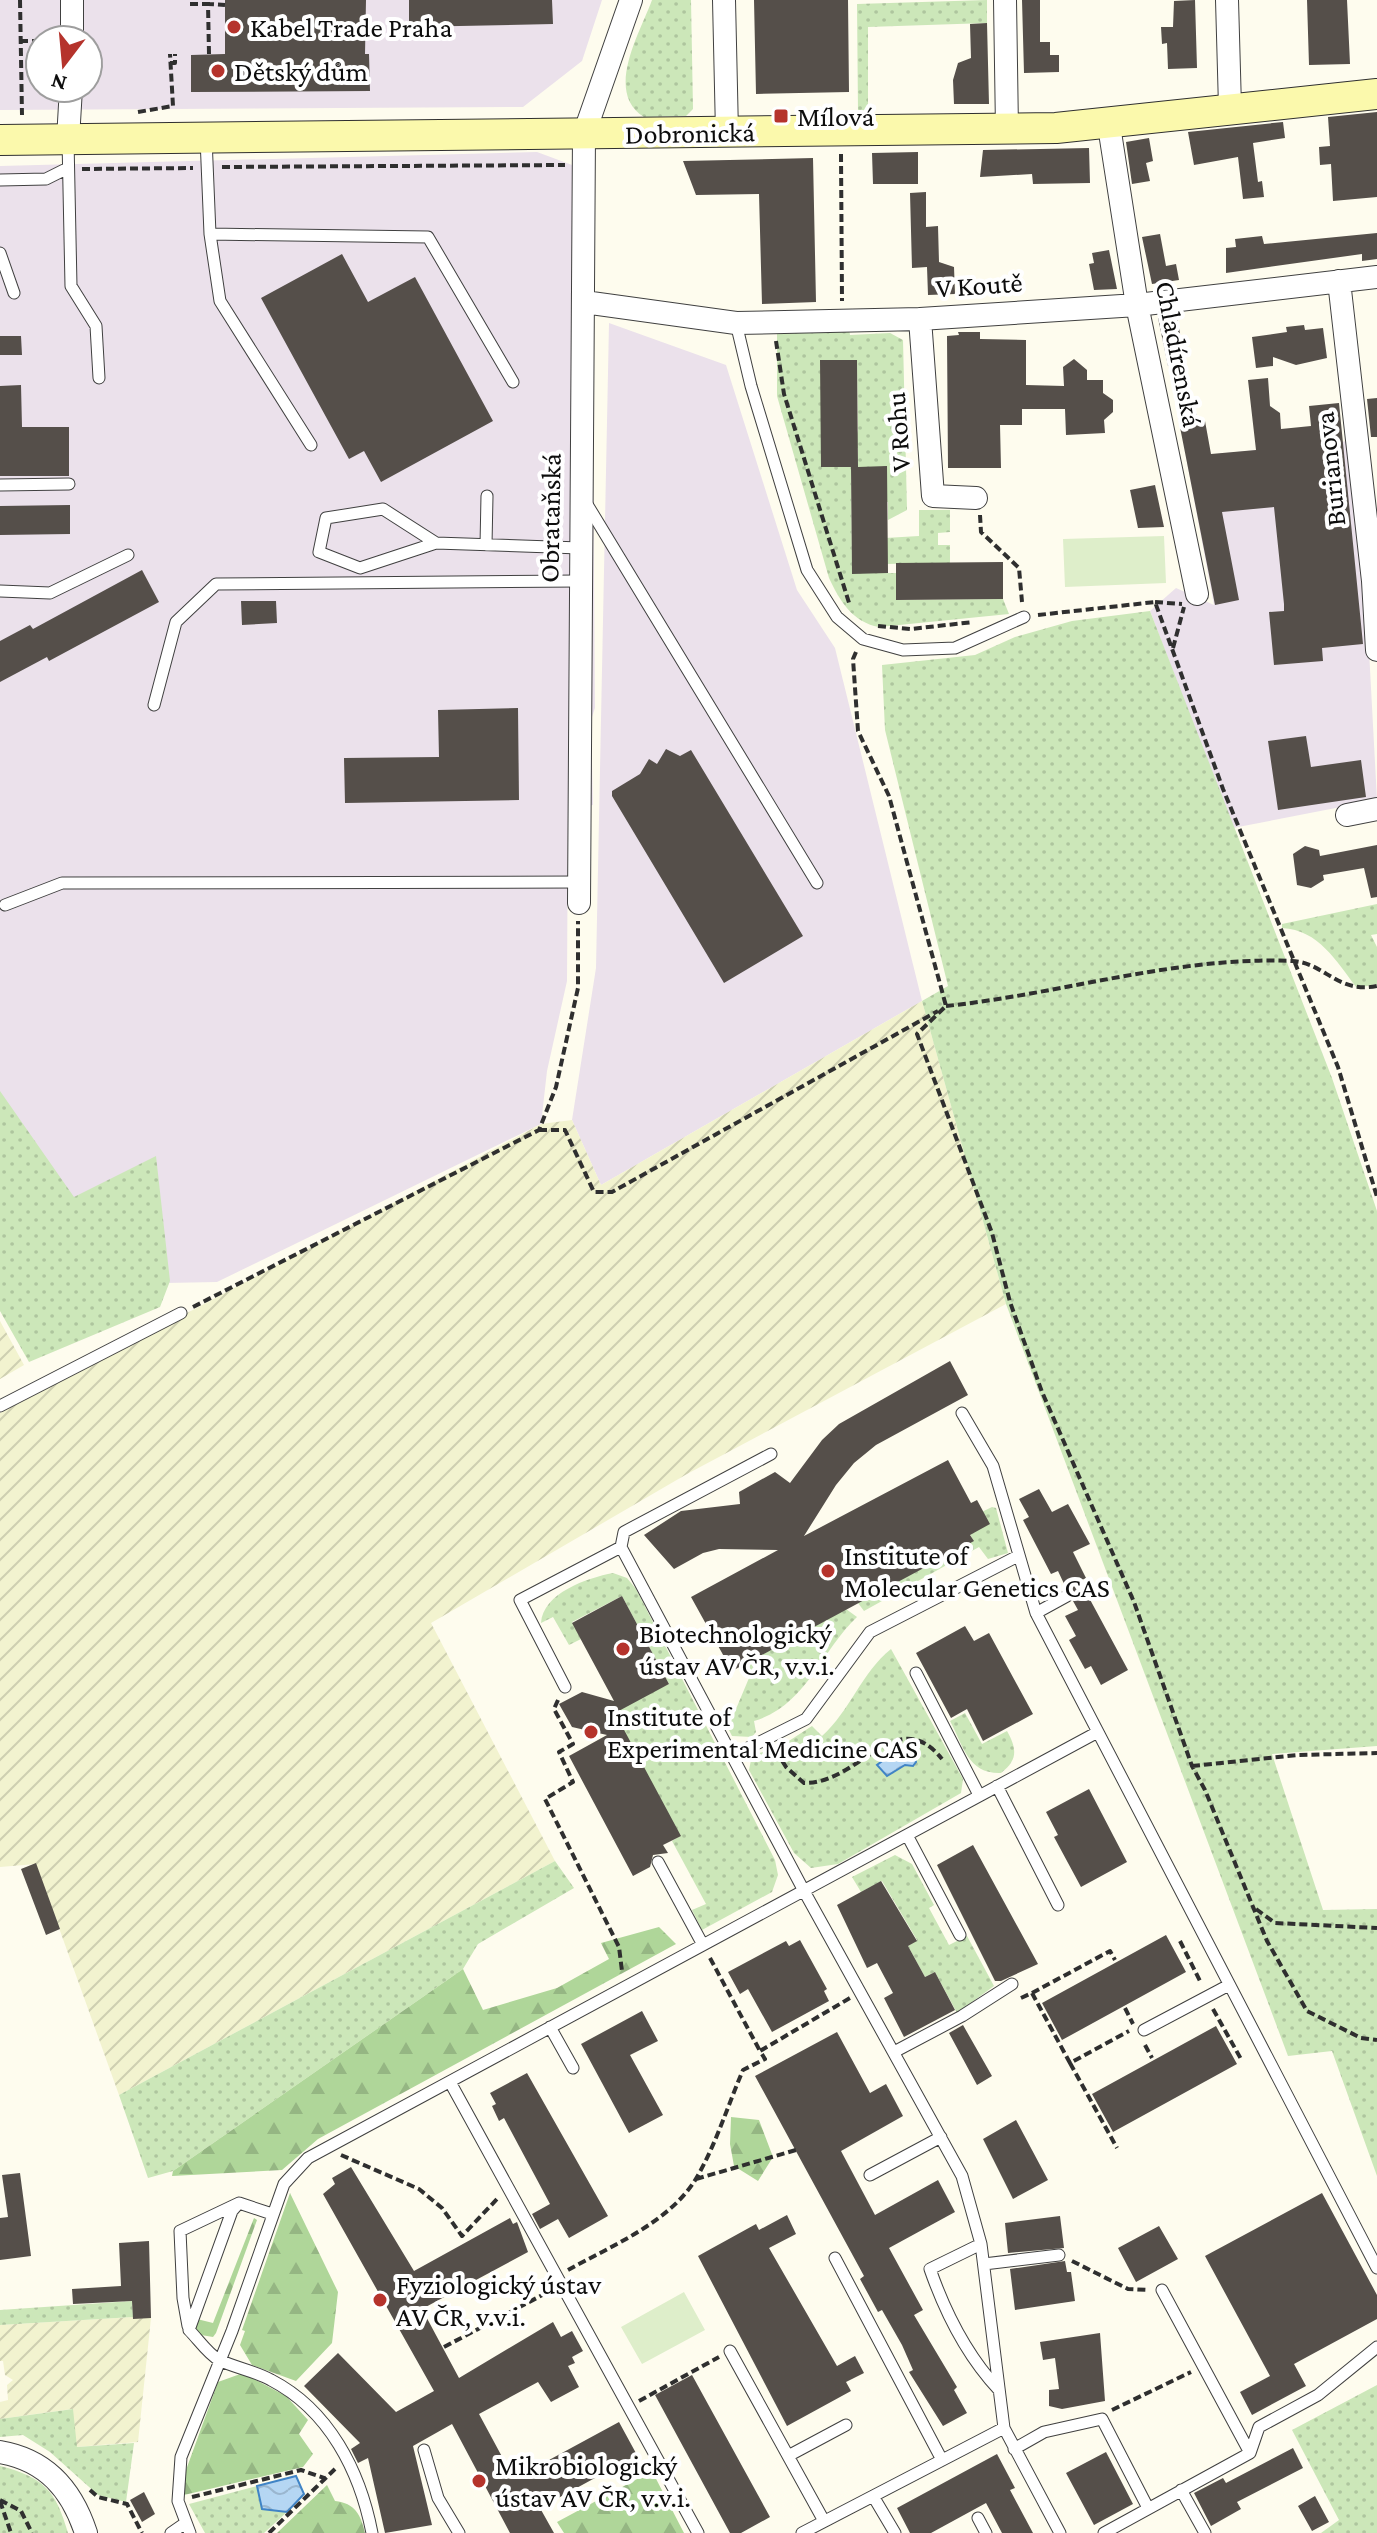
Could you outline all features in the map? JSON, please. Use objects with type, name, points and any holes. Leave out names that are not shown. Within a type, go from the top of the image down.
[{"type":"street","points":[[72,0],[72,24]]},
{"type":"street","points":[[584,134],[631,0]]},
{"type":"street","points":[[724,0],[727,132]]},
{"type":"street","points":[[1005,0],[1007,129]]},
{"type":"street","points":[[1227,0],[1230,107]]},
{"type":"street","name":"Dobronická","points":[[6,128],[69,127],[206,138],[1007,129],[1109,126],[1230,107],[1377,94]]},
{"type":"street","points":[[69,127],[70,104]]},
{"type":"street","name":"Chladírenská","points":[[1109,126],[1137,305],[1197,594]]},
{"type":"street","name":"Obrataňská","points":[[580,892],[579,581],[584,134]]},
{"type":"street","name":"V Koutě","points":[[584,302],[736,323],[920,319],[1137,305],[1377,277]]},
{"type":"street","name":"Burianova","points":[[1339,281],[1375,581],[1377,650]]},
{"type":"street","name":"V Rohu","points":[[920,319],[933,496],[976,498]]},
{"type":"street","points":[[1347,815],[1377,809]]},
{"type":"street","points":[[0,2452],[14,2454],[49,2472],[74,2498],[86,2533]]},
{"type":"lane","points":[[69,127],[66,169],[71,200],[71,286],[96,326],[99,378]]},
{"type":"lane","points":[[206,138],[210,234],[220,301],[311,445]]},
{"type":"lane","points":[[0,180],[46,179],[66,169]]},
{"type":"lane","points":[[210,234],[428,237],[513,382]]},
{"type":"lane","points":[[0,253],[14,293]]},
{"type":"lane","points":[[736,323],[751,386],[807,570],[837,617],[863,639],[903,650],[955,648],[1024,617]]},
{"type":"lane","points":[[0,485],[69,484]]},
{"type":"lane","points":[[581,493],[817,883]]},
{"type":"lane","points":[[486,545],[487,496]]},
{"type":"lane","points":[[436,543],[383,509],[326,518],[319,552],[360,568],[436,543],[580,548]]},
{"type":"lane","points":[[0,591],[50,593],[128,555]]},
{"type":"lane","points":[[154,705],[176,622],[216,584],[579,581]]},
{"type":"lane","points":[[5,905],[62,883],[580,892]]},
{"type":"lane","points":[[0,1406],[181,1313]]},
{"type":"lane","points":[[962,1413],[993,1466],[1036,1613],[1377,2268]]},
{"type":"lane","points":[[771,1454],[624,1532],[621,1547],[804,1891],[962,2176],[981,2244],[1004,2428],[1060,2533]]},
{"type":"lane","points":[[565,1687],[520,1600],[621,1547]]},
{"type":"lane","points":[[732,1756],[806,1719],[870,1632],[1018,1556]]},
{"type":"lane","points":[[1036,1613],[1067,1596]]},
{"type":"lane","points":[[916,1673],[979,1795]]},
{"type":"lane","points":[[171,2533],[187,2528],[178,2501],[181,2457],[284,2184],[308,2158],[1096,1733]]},
{"type":"lane","points":[[997,1786],[1058,1905]]},
{"type":"lane","points":[[907,1835],[960,1935]]},
{"type":"lane","points":[[658,1862],[703,1945]]},
{"type":"lane","points":[[894,2052],[1012,1984]]},
{"type":"lane","points":[[1140,2032],[1229,1985]]},
{"type":"lane","points":[[550,2027],[573,2068]]},
{"type":"lane","points":[[450,2082],[698,2533]]},
{"type":"lane","points":[[870,2175],[941,2137]]},
{"type":"lane","points":[[272,2214],[239,2203],[180,2231],[183,2298],[189,2330],[218,2360],[273,2380],[302,2399],[326,2424],[348,2459],[363,2493],[372,2533]]},
{"type":"lane","points":[[189,2330],[232,2211],[239,2203]]},
{"type":"lane","points":[[981,2244],[930,2269],[940,2297],[981,2371],[999,2390]]},
{"type":"lane","points":[[984,2264],[1059,2255]]},
{"type":"lane","points":[[835,2258],[942,2460]]},
{"type":"lane","points":[[1162,2290],[1250,2453]]},
{"type":"lane","points":[[1104,2533],[1250,2453],[1259,2427],[1318,2395],[1377,2347]]},
{"type":"lane","points":[[730,2351],[824,2521]]},
{"type":"lane","points":[[1014,2449],[1044,2432],[1102,2419],[1148,2508]]},
{"type":"lane","points":[[788,2456],[846,2425]]},
{"type":"lane","points":[[802,2533],[1004,2428]]},
{"type":"lane","points":[[424,2450],[438,2498],[459,2533]]},
{"type":"lane","points":[[1181,2490],[1205,2533]]},
{"type":"lane","points":[[873,2496],[895,2533]]},
{"type":"lane","points":[[978,2518],[986,2533]]},
{"type":"path","points":[[20,0],[22,115]]},
{"type":"path","points":[[190,4],[208,2],[225,5]]},
{"type":"path","points":[[208,2],[209,54]]},
{"type":"path","points":[[130,113],[173,106],[170,63],[175,63],[172,54]]},
{"type":"path","points":[[22,115],[69,127]]},
{"type":"path","points":[[6,128],[22,115]]},
{"type":"path","points":[[841,147],[842,320]]},
{"type":"path","points":[[66,169],[583,165]]},
{"type":"path","points":[[789,336],[775,336],[784,394],[851,609]]},
{"type":"path","points":[[976,498],[981,532],[1019,568],[1024,617],[1155,602],[1185,604],[1172,650]]},
{"type":"path","points":[[1155,602],[1223,789],[1338,1067],[1377,1197]]},
{"type":"path","points":[[946,1006],[889,796],[858,731],[853,659],[870,625],[911,629],[987,621]]},
{"type":"path","points":[[539,1130],[556,1087],[578,988],[580,892]]},
{"type":"path","points":[[181,1313],[539,1130],[565,1130],[594,1192],[612,1192],[946,1006],[1189,966],[1296,961],[1358,990],[1377,986]]},
{"type":"path","points":[[946,1006],[917,1034],[992,1233],[1010,1302],[1042,1392],[1134,1602],[1192,1766],[1205,1790],[1267,1941],[1307,2011],[1361,2038],[1377,2040]]},
{"type":"path","points":[[565,1687],[554,1709],[573,1744],[559,1752],[573,1782],[545,1799],[619,1947],[623,1977]]},
{"type":"path","points":[[770,1737],[786,1767],[804,1783],[830,1780],[878,1748],[914,1737],[928,1742],[952,1773],[968,1775]]},
{"type":"path","points":[[1192,1766],[1298,1755],[1377,1753]]},
{"type":"path","points":[[1254,1907],[1275,1923],[1377,1928]]},
{"type":"path","points":[[444,2347],[541,2299],[560,2278],[669,2209],[696,2179],[743,2070],[765,2059],[703,1945]]},
{"type":"path","points":[[986,2001],[1003,2006],[1110,1951],[1115,1960]]},
{"type":"path","points":[[760,2051],[860,1992]]},
{"type":"path","points":[[1032,1993],[1117,2148]]},
{"type":"path","points":[[1070,2063],[1140,2032],[1152,2058]]},
{"type":"path","points":[[329,2147],[346,2158],[419,2189],[442,2208],[462,2236],[509,2185]]},
{"type":"path","points":[[696,2179],[796,2150]]},
{"type":"path","points":[[1059,2255],[1128,2289]]},
{"type":"path","points":[[1102,2419],[1110,2411],[1203,2366]]},
{"type":"path","points":[[630,2406],[700,2368]]},
{"type":"path","points":[[269,2533],[324,2478],[348,2459]]},
{"type":"path","points":[[178,2501],[301,2470],[324,2478]]},
{"type":"path","points":[[0,2500],[11,2533]]},
{"type":"path","points":[[0,2500],[21,2511],[32,2533]]},
{"type":"shaded area","points":[[0,0],[602,0],[582,61],[523,107],[0,110]]},
{"type":"shaded area","points":[[537,152],[591,172],[595,708],[591,720],[593,805],[568,808],[567,981],[547,1071],[541,1124],[217,1282],[166,1283],[70,1199],[0,1100],[0,166]]},
{"type":"shaded area","points":[[609,323],[726,365],[797,590],[835,648],[922,1001],[601,1185],[572,1120],[596,968]]},
{"type":"shaded area","points":[[1349,441],[1366,594],[1377,800],[1233,828],[1150,611],[1176,588],[1214,605],[1186,457]]},
{"type":"green space","points":[[652,0],[691,0],[693,109],[686,116],[644,117],[632,106],[627,93],[628,62]]},
{"type":"green space","points":[[987,0],[987,23],[868,27],[868,115],[854,115],[858,112],[857,4]]},
{"type":"green space","points":[[849,328],[850,335],[890,333],[903,340],[907,510],[888,520],[888,502],[884,502],[887,467],[858,467],[858,448],[853,448],[858,430],[857,360],[821,360],[822,467],[851,467],[852,573],[896,573],[896,600],[1003,599],[1009,614],[879,627],[854,615],[838,595],[829,578],[777,396],[777,330]]},
{"type":"green space","points":[[919,510],[950,510],[950,532],[938,533],[938,545],[950,545],[950,563],[885,564],[885,538],[919,536]]},
{"type":"green space","points":[[1164,536],[1166,583],[1065,587],[1063,539]]},
{"type":"green space","points":[[1150,611],[1332,1078],[1377,1211],[1377,1746],[1272,1754],[1323,1910],[1377,1909],[1377,2176],[1332,2051],[1288,2056],[1006,1304],[922,1001],[948,986],[885,730],[882,665],[975,655],[1015,637],[1072,621]]},
{"type":"green space","points":[[1377,904],[1377,934],[1371,935],[1377,947],[1377,984],[1357,988],[1316,941],[1306,934],[1282,928],[1282,924]]},
{"type":"green space","points":[[922,1001],[1006,1304],[687,1474],[431,1623],[555,1861],[119,2095],[36,1864],[0,1867],[0,1413],[541,1124],[572,1120],[601,1185]]},
{"type":"green space","points":[[0,1091],[74,1197],[156,1156],[170,1281],[160,1307],[29,1362],[0,1311]]},
{"type":"green space","points":[[0,1321],[24,1365],[0,1379]]},
{"type":"green space","points":[[996,1508],[1008,1553],[988,1559],[979,1547],[864,1611],[858,1603],[973,1540],[963,1521]]},
{"type":"green space","points":[[613,1573],[627,1578],[636,1589],[775,1860],[778,1875],[772,1892],[702,1930],[692,1910],[706,1904],[672,1841],[680,1836],[596,1718],[669,1684],[622,1596],[572,1622],[581,1639],[569,1645],[553,1617],[541,1623],[549,1603],[558,1595],[579,1583]]},
{"type":"green space","points":[[846,1609],[857,1617],[800,1690],[772,1714],[754,1721],[756,1732],[752,1737],[732,1736],[728,1728],[749,1678],[747,1663]]},
{"type":"green space","points":[[891,1649],[963,1779],[961,1793],[838,1864],[811,1868],[794,1853],[749,1770],[752,1755],[778,1748],[812,1726],[822,1736],[841,1715],[872,1669]]},
{"type":"green space","points":[[965,1713],[982,1744],[1007,1731],[1014,1754],[1011,1763],[1001,1773],[981,1769],[968,1757],[950,1721]]},
{"type":"green space","points":[[895,1855],[912,1864],[934,1905],[929,1908],[949,1945],[967,1936],[994,1986],[957,2013],[935,1972],[925,1977],[908,1946],[917,1940],[882,1881],[861,1892],[852,1877]]},
{"type":"green space","points":[[555,1861],[574,1888],[478,1944],[463,1969],[173,2171],[148,2178],[119,2095]]},
{"type":"green space","points":[[659,1927],[676,1944],[318,2139],[282,2170],[172,2176],[173,2171],[463,1969],[483,2010],[557,1988],[609,1959],[601,1943]]},
{"type":"green space","points":[[731,2117],[759,2120],[773,2157],[758,2181],[734,2166],[730,2144]]},
{"type":"green space","points":[[290,2193],[338,2292],[332,2343],[296,2381],[252,2365],[240,2345],[245,2331],[242,2330]]},
{"type":"green space","points":[[254,2218],[257,2220],[216,2333],[213,2337],[201,2335],[195,2329],[197,2319],[213,2323]]},
{"type":"green space","points":[[684,2292],[705,2330],[642,2364],[621,2327]]},
{"type":"green space","points":[[132,2301],[133,2317],[0,2325],[0,2310]]},
{"type":"green space","points":[[151,2318],[138,2442],[76,2447],[72,2409],[0,2419],[0,2402],[8,2400],[7,2385],[13,2380],[5,2375],[3,2361],[0,2361],[0,2325]]},
{"type":"green space","points":[[243,2373],[286,2396],[308,2420],[299,2434],[313,2454],[303,2467],[184,2495],[186,2470],[218,2382]]},
{"type":"green space","points":[[1377,2385],[1377,2533],[1321,2533],[1339,2520],[1292,2430]]},
{"type":"green space","points":[[73,2409],[77,2447],[134,2443],[126,2502],[98,2495],[50,2452],[23,2435],[0,2437],[0,2419]]},
{"type":"green space","points":[[0,2466],[28,2475],[46,2488],[58,2506],[68,2533],[0,2533]]},
{"type":"green space","points":[[652,2471],[684,2533],[564,2533],[557,2522]]},
{"type":"green space","points":[[327,2485],[335,2501],[348,2504],[356,2511],[365,2533],[277,2533]]},
{"type":"green space","points":[[257,2486],[263,2509],[287,2512],[264,2533],[205,2533],[189,2504]]},
{"type":"water","points":[[908,1751],[914,1754],[916,1762],[913,1766],[905,1765],[887,1776],[877,1765],[889,1756]]},
{"type":"water","points":[[296,2476],[304,2494],[287,2512],[262,2509],[257,2486]]},
{"type":"building","points":[[225,0],[366,0],[365,54],[369,54],[370,91],[191,92],[191,55],[225,54]]},
{"type":"building","points":[[409,0],[552,0],[553,24],[409,27]]},
{"type":"building","points":[[754,0],[848,0],[849,92],[756,94]]},
{"type":"building","points":[[1022,0],[1040,0],[1040,42],[1050,42],[1050,55],[1059,55],[1059,72],[1024,73]]},
{"type":"building","points":[[1195,0],[1197,68],[1168,69],[1167,43],[1162,44],[1161,27],[1173,27],[1174,1]]},
{"type":"building","points":[[1307,0],[1347,0],[1350,64],[1309,65]]},
{"type":"building","points":[[987,23],[989,104],[954,104],[953,80],[958,63],[971,58],[970,24]]},
{"type":"building","points":[[1377,112],[1377,197],[1333,201],[1331,164],[1320,165],[1319,147],[1330,146],[1328,117]]},
{"type":"building","points":[[1283,122],[1285,138],[1253,143],[1258,182],[1262,181],[1264,197],[1243,199],[1238,157],[1194,165],[1188,132]]},
{"type":"building","points":[[1149,138],[1153,161],[1146,163],[1150,181],[1132,184],[1126,142]]},
{"type":"building","points":[[1089,148],[1090,183],[1033,184],[1032,174],[980,177],[983,150]]},
{"type":"building","points":[[918,152],[918,184],[873,184],[872,153]]},
{"type":"building","points":[[813,158],[816,302],[762,304],[759,194],[696,195],[683,161]]},
{"type":"building","points":[[926,192],[926,227],[938,226],[939,262],[954,267],[955,294],[928,295],[927,267],[912,268],[910,193]]},
{"type":"building","points":[[1377,233],[1377,259],[1362,261],[1362,254],[1226,273],[1226,248],[1236,247],[1235,239],[1262,236],[1264,244]]},
{"type":"building","points":[[1160,234],[1166,266],[1176,264],[1179,280],[1152,284],[1142,237]]},
{"type":"building","points":[[1109,250],[1117,289],[1094,290],[1089,264],[1094,263],[1092,253]]},
{"type":"building","points":[[342,254],[368,302],[415,277],[493,421],[381,482],[364,451],[349,459],[261,298]]},
{"type":"building","points":[[1177,316],[1185,363],[1168,366],[1158,318]]},
{"type":"building","points":[[1304,325],[1305,330],[1323,328],[1327,358],[1296,365],[1273,357],[1273,366],[1256,368],[1252,337],[1287,332],[1286,327]]},
{"type":"building","points":[[958,332],[980,332],[980,339],[1026,340],[1026,385],[1064,386],[1063,367],[1074,359],[1087,370],[1087,380],[1103,380],[1103,393],[1113,400],[1113,412],[1104,420],[1105,433],[1066,435],[1065,409],[1022,409],[1022,425],[1000,425],[1001,468],[948,468],[947,336],[959,335]]},
{"type":"building","points":[[0,336],[21,336],[22,355],[0,355]]},
{"type":"building","points":[[820,360],[857,360],[858,467],[887,466],[888,573],[852,574],[851,467],[821,467]]},
{"type":"building","points":[[1268,378],[1270,406],[1280,413],[1281,429],[1311,426],[1309,406],[1339,403],[1363,644],[1322,648],[1323,661],[1274,665],[1269,612],[1284,611],[1284,604],[1274,507],[1222,512],[1239,600],[1215,605],[1178,417],[1196,413],[1198,422],[1205,421],[1211,454],[1256,450],[1248,380]]},
{"type":"building","points":[[21,385],[22,427],[69,427],[69,476],[0,476],[0,386]]},
{"type":"building","points":[[1377,398],[1377,437],[1371,437],[1367,399]]},
{"type":"building","points":[[1155,485],[1164,527],[1138,528],[1130,490]]},
{"type":"building","points":[[70,505],[70,534],[0,535],[0,506]]},
{"type":"building","points":[[1003,562],[1003,599],[896,600],[896,563]]},
{"type":"building","points":[[142,570],[159,602],[49,661],[47,657],[0,682],[0,641],[30,625],[33,629]]},
{"type":"building","points":[[241,601],[276,601],[277,623],[242,625]]},
{"type":"building","points":[[518,708],[519,800],[345,803],[344,758],[439,757],[438,710]]},
{"type":"building","points":[[1306,736],[1311,767],[1361,760],[1366,797],[1278,810],[1268,741]]},
{"type":"building","points":[[666,749],[680,756],[691,750],[803,936],[724,983],[612,796],[612,791],[640,774],[649,759],[657,764]]},
{"type":"building","points":[[1377,845],[1377,897],[1371,898],[1364,868],[1323,875],[1324,880],[1311,888],[1297,885],[1293,854],[1305,846],[1319,850],[1320,856]]},
{"type":"building","points":[[950,1361],[968,1395],[876,1445],[854,1463],[836,1485],[804,1536],[948,1460],[971,1503],[977,1500],[990,1524],[970,1535],[974,1541],[732,1671],[691,1597],[778,1550],[719,1549],[703,1553],[674,1569],[644,1535],[681,1511],[740,1504],[739,1492],[775,1472],[790,1483],[822,1440],[839,1424]]},
{"type":"building","points":[[1039,1489],[1052,1512],[1068,1504],[1090,1544],[1073,1552],[1086,1578],[1080,1581],[1128,1670],[1101,1685],[1091,1666],[1085,1669],[1069,1640],[1076,1636],[1065,1616],[1078,1610],[1073,1601],[1075,1593],[1066,1588],[1058,1571],[1051,1574],[1023,1520],[1029,1517],[1019,1499]]},
{"type":"building","name":"Institute of Experimental Medicine CAS","points":[[622,1596],[669,1684],[615,1713],[681,1836],[663,1845],[668,1853],[653,1855],[650,1867],[633,1876],[569,1756],[607,1735],[572,1727],[559,1704],[582,1692],[614,1701],[572,1623]]},
{"type":"building","points":[[965,1626],[974,1641],[989,1633],[1033,1714],[983,1741],[967,1709],[951,1718],[916,1653]]},
{"type":"building","points":[[1089,1789],[1127,1862],[1081,1887],[1054,1837],[1058,1835],[1046,1812]]},
{"type":"building","points":[[973,1845],[1038,1964],[1001,1981],[995,1981],[937,1865]]},
{"type":"building","points":[[36,1863],[60,1929],[46,1935],[21,1869]]},
{"type":"building","points":[[881,1881],[917,1941],[908,1946],[925,1977],[935,1972],[955,2010],[904,2037],[884,1998],[893,1993],[877,1963],[867,1968],[837,1905]]},
{"type":"building","points":[[1166,1935],[1186,1972],[1062,2040],[1042,2003]]},
{"type":"building","points":[[800,1940],[827,1989],[824,1991],[829,2001],[772,2032],[748,1989],[740,1994],[728,1972],[786,1941],[789,1946]]},
{"type":"building","points":[[642,2011],[658,2041],[630,2055],[663,2115],[629,2133],[581,2044]]},
{"type":"building","points":[[963,2025],[992,2076],[977,2085],[949,2033]]},
{"type":"building","points":[[1216,2026],[1237,2064],[1113,2132],[1092,2094]]},
{"type":"building","points":[[837,2032],[870,2093],[886,2084],[903,2116],[841,2151],[875,2215],[938,2180],[955,2212],[889,2248],[923,2310],[914,2315],[957,2387],[954,2390],[967,2413],[943,2426],[909,2372],[913,2370],[902,2345],[882,2310],[878,2312],[860,2279],[864,2276],[755,2076]]},
{"type":"building","points":[[527,2073],[608,2216],[569,2238],[558,2219],[540,2229],[532,2214],[550,2204],[504,2118],[499,2121],[492,2106],[496,2104],[490,2093]]},
{"type":"building","points":[[1016,2120],[1048,2180],[1013,2199],[983,2139]]},
{"type":"building","points":[[351,2167],[414,2271],[510,2218],[513,2224],[517,2222],[528,2252],[422,2309],[459,2378],[553,2322],[561,2337],[572,2331],[583,2351],[572,2357],[575,2363],[568,2366],[579,2387],[551,2402],[538,2382],[479,2414],[514,2479],[619,2422],[637,2455],[540,2508],[554,2533],[510,2533],[452,2424],[413,2446],[432,2525],[385,2533],[368,2458],[358,2463],[351,2449],[360,2443],[304,2386],[338,2353],[396,2412],[434,2391],[323,2194],[335,2184],[332,2178]]},
{"type":"building","points":[[20,2173],[31,2256],[0,2260],[0,2218],[8,2217],[2,2175]]},
{"type":"building","points":[[1322,2193],[1377,2295],[1377,2319],[1294,2364],[1306,2386],[1252,2415],[1240,2392],[1270,2376],[1205,2256]]},
{"type":"building","points":[[787,2215],[796,2234],[769,2248],[837,2366],[855,2356],[864,2373],[846,2382],[851,2391],[787,2426],[698,2256],[756,2224],[759,2230]]},
{"type":"building","points":[[1060,2216],[1064,2248],[1008,2253],[1005,2223]]},
{"type":"building","points":[[1159,2226],[1178,2259],[1136,2282],[1118,2248]]},
{"type":"building","points":[[149,2241],[151,2318],[133,2319],[132,2301],[73,2304],[72,2289],[121,2286],[119,2243]]},
{"type":"building","points":[[1065,2261],[1067,2272],[1071,2272],[1075,2301],[1015,2310],[1010,2269]]},
{"type":"building","points":[[1100,2333],[1105,2401],[1062,2409],[1049,2406],[1049,2390],[1059,2389],[1055,2358],[1043,2360],[1040,2342]]},
{"type":"building","points":[[692,2375],[770,2517],[741,2533],[730,2533],[655,2395]]},
{"type":"building","points":[[1293,2448],[1303,2468],[1237,2502],[1241,2509],[1211,2526],[1194,2493],[1223,2478],[1226,2483]]},
{"type":"building","points":[[1106,2452],[1133,2504],[1094,2525],[1066,2473]]},
{"type":"building","points":[[997,2454],[1015,2488],[1010,2490],[1033,2533],[1002,2533],[986,2503],[931,2533],[910,2533],[897,2508]]},
{"type":"building","points":[[144,2492],[155,2514],[142,2522],[130,2500]]},
{"type":"building","points":[[1315,2496],[1329,2522],[1312,2531],[1298,2506]]},
{"type":"place","name":"Kabel Trade Praha","points":[[234,27]]},
{"type":"place","name":"Dětský dům","points":[[218,71]]},
{"type":"place","name":"Mílová","points":[[781,116]]},
{"type":"place","name":"Institute of Molecular Genetics CAS","points":[[828,1571]]},
{"type":"place","name":"Biotechnologický ústav AV ČR, v.v.i.","points":[[623,1649]]},
{"type":"place","name":"Institute of Experimental Medicine CAS","points":[[591,1732]]},
{"type":"place","name":"Fyziologický ústav AV ČR, v.v.i.","points":[[380,2300]]},
{"type":"place","name":"Mikrobiologický ústav AV ČR, v.v.i.","points":[[479,2481]]}]
